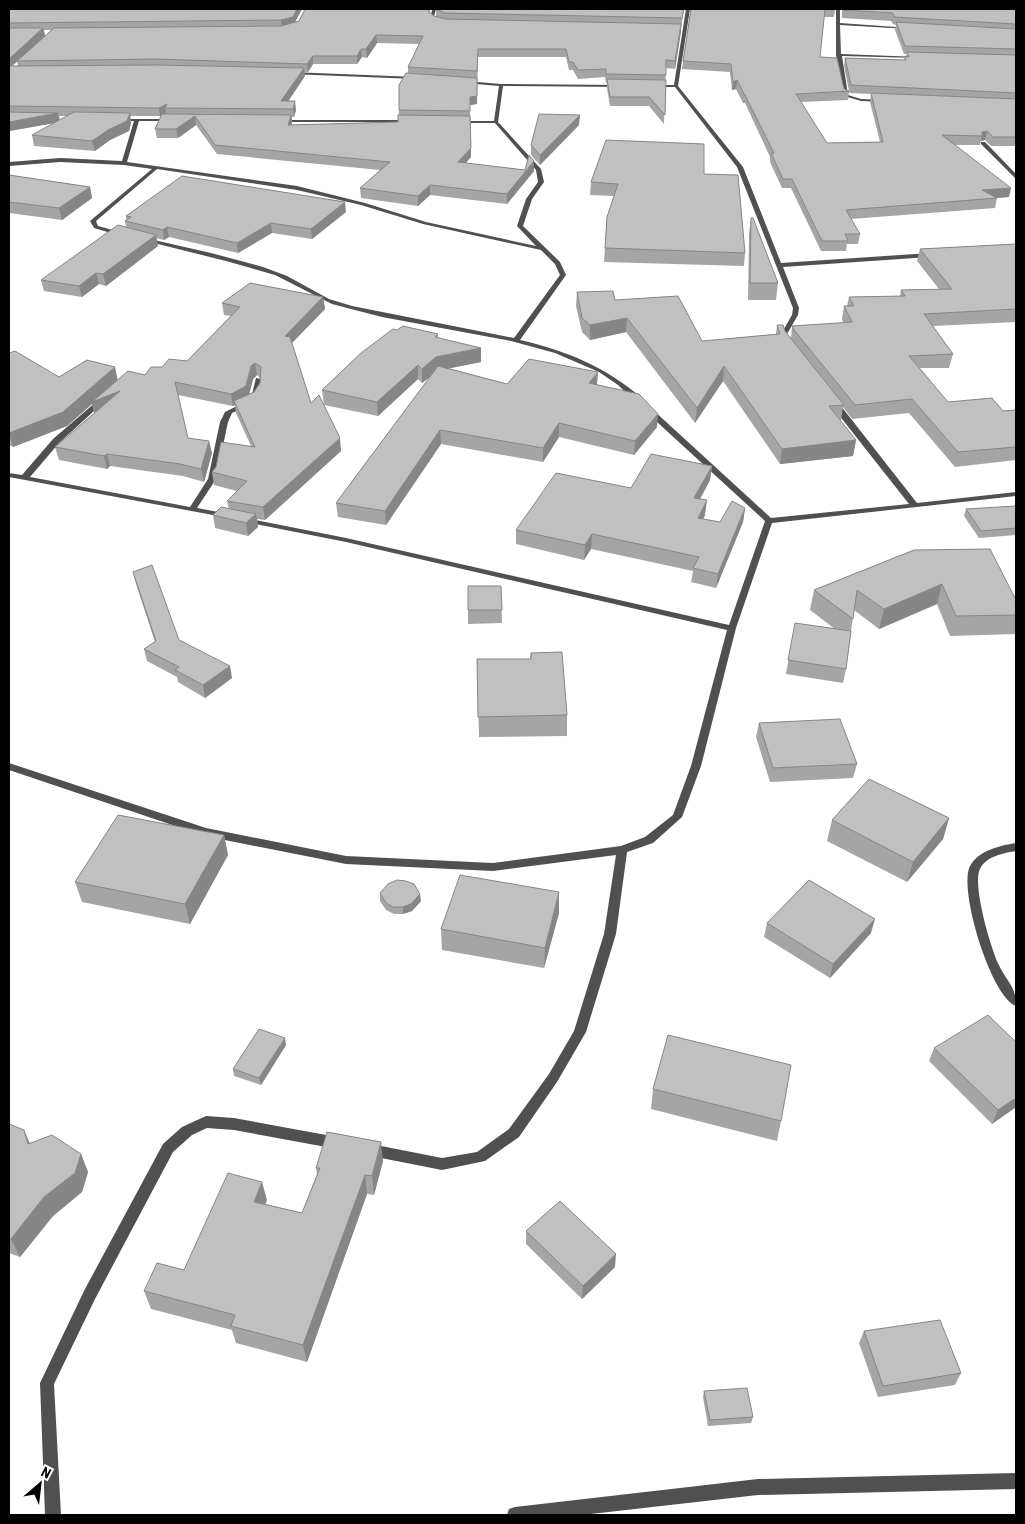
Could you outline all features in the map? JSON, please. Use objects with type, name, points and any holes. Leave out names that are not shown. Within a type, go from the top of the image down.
[{"type":"street","points":[[434,9],[432,17],[436,21],[445,24]]},
{"type":"street","points":[[688,9],[676,86],[740,167],[781,265],[796,308],[795,315],[784,334],[787,344],[793,352]]},
{"type":"street","points":[[838,9],[838,54],[846,96],[861,100],[890,101]]},
{"type":"street","points":[[838,24],[916,28]]},
{"type":"street","points":[[675,29],[684,29]]},
{"type":"street","points":[[838,54],[927,57]]},
{"type":"street","points":[[281,72],[424,78]]},
{"type":"street","points":[[463,81],[501,85],[627,86]]},
{"type":"street","points":[[496,122],[501,85]]},
{"type":"street","points":[[647,86],[676,86]]},
{"type":"street","points":[[108,120],[177,120]]},
{"type":"street","points":[[124,163],[137,120]]},
{"type":"street","points":[[277,121],[416,122]]},
{"type":"street","points":[[446,122],[496,122],[539,170],[541,182],[529,199],[520,226],[558,263],[563,275],[516,340]]},
{"type":"street","points":[[983,143],[1016,177]]},
{"type":"street","points":[[9,164],[60,160],[124,163],[155,169],[297,188],[363,204],[425,223],[543,249]]},
{"type":"street","points":[[130,236],[96,227],[93,221],[155,169]]},
{"type":"street","points":[[139,238],[279,274],[330,302],[371,314],[516,340],[564,353],[606,373],[636,397],[666,428],[768,521],[1016,494]]},
{"type":"street","points":[[781,265],[938,255]]},
{"type":"street","points":[[192,509],[212,479],[224,422],[230,412],[252,401],[256,394],[258,379]]},
{"type":"street","points":[[25,477],[56,441],[108,394]]},
{"type":"street","points":[[830,398],[916,506]]},
{"type":"street","points":[[9,475],[230,517]]},
{"type":"street","points":[[240,519],[356,542],[732,628]]},
{"type":"street","points":[[9,766],[205,832],[346,860],[493,867],[622,850],[649,840],[677,817],[696,766],[732,628],[768,521]]},
{"type":"street","points":[[1016,847],[993,852],[977,864],[972,872],[972,888],[990,959],[1006,989],[1016,1002]]},
{"type":"street","points":[[53,1515],[47,1383],[90,1294],[168,1148],[187,1131],[206,1122],[234,1124],[442,1164],[480,1157],[514,1133],[553,1078],[580,1032],[610,934],[622,850]]},
{"type":"street","points":[[515,1515],[758,1487],[1016,1481]]},
{"type":"building","points":[[9,9],[297,9],[293,17],[281,20],[9,23]]},
{"type":"building","points":[[305,9],[429,9],[428,11],[434,16],[445,19],[681,24],[675,61],[666,60],[666,75],[606,74],[606,69],[578,70],[573,62],[569,62],[566,49],[478,49],[477,71],[408,67],[423,36],[376,35],[366,49],[361,49],[357,56],[313,56],[307,64],[156,59],[17,61],[54,28],[281,26],[299,21]]},
{"type":"building","points":[[436,9],[684,9],[682,18],[445,13]]},
{"type":"building","points":[[691,9],[825,9],[820,57],[837,58],[844,89],[849,91],[796,94],[827,143],[883,142],[871,93],[1016,99],[1016,137],[993,137],[987,131],[982,132],[982,136],[942,135],[1011,188],[982,190],[997,198],[846,210],[860,234],[845,234],[848,241],[822,241],[792,179],[783,179],[771,153],[774,153],[737,80],[733,82],[731,64],[683,61]]},
{"type":"building","points":[[843,9],[1016,9],[1016,24],[894,17],[893,13]]},
{"type":"building","points":[[896,22],[1016,29],[1016,49],[905,46]]},
{"type":"building","points":[[9,28],[43,28],[9,59]]},
{"type":"building","points":[[907,52],[1016,55],[1016,93],[851,85],[845,58],[906,60],[905,56],[909,57]]},
{"type":"building","points":[[156,65],[304,68],[281,101],[295,101],[293,109],[165,108],[167,104],[159,108],[9,106],[9,66]]},
{"type":"building","points":[[406,73],[477,78],[477,96],[470,97],[470,111],[399,110],[399,85]]},
{"type":"building","points":[[607,79],[666,80],[665,115],[649,97],[610,97]]},
{"type":"building","points":[[9,112],[58,113],[9,122]]},
{"type":"building","points":[[74,112],[130,113],[127,121],[108,130],[92,141],[32,135]]},
{"type":"building","points":[[162,114],[291,115],[288,125],[398,122],[398,115],[470,116],[471,148],[458,162],[525,170],[529,155],[534,161],[507,194],[430,185],[418,196],[360,188],[390,162],[215,145],[195,116],[176,129],[155,129]]},
{"type":"building","points":[[539,114],[580,115],[540,155],[531,145]]},
{"type":"building","points":[[606,140],[704,144],[704,174],[738,175],[745,253],[605,248],[607,217],[618,184],[591,182]]},
{"type":"building","points":[[9,175],[90,187],[59,208],[9,202]]},
{"type":"building","points":[[182,176],[345,202],[311,229],[271,223],[237,243],[167,227],[163,230],[125,221],[131,217],[126,216]]},
{"type":"building","points":[[751,218],[753,218],[778,283],[750,283]]},
{"type":"building","points":[[118,225],[156,235],[103,274],[96,273],[79,286],[41,280]]},
{"type":"building","points":[[1016,244],[1016,309],[924,314],[953,354],[909,356],[948,402],[992,398],[1003,411],[1016,410],[1016,447],[958,452],[912,399],[855,405],[792,326],[852,322],[844,306],[854,306],[849,297],[905,296],[901,290],[952,289],[920,249]]},
{"type":"building","points":[[250,283],[323,297],[285,336],[290,337],[311,403],[319,395],[340,438],[263,507],[227,501],[247,481],[212,472],[216,467],[221,442],[255,447],[234,401],[254,392],[260,383],[261,367],[255,363],[251,366],[246,386],[231,394],[175,382],[188,438],[209,441],[201,469],[180,464],[107,454],[104,456],[55,447],[120,391],[92,402],[128,371],[145,375],[151,367],[162,367],[169,359],[187,361],[240,307],[222,303]]},
{"type":"building","points":[[613,291],[615,300],[678,296],[702,341],[780,334],[777,325],[783,325],[785,331],[844,405],[829,406],[856,440],[782,449],[724,366],[697,408],[627,318],[590,325],[582,318],[577,292]]},
{"type":"building","points":[[403,326],[438,334],[435,337],[481,348],[436,357],[422,369],[418,365],[377,402],[322,390],[361,353],[393,329],[397,330]]},
{"type":"building","points":[[15,351],[59,377],[87,360],[115,367],[63,412],[9,433],[9,353]]},
{"type":"building","points":[[529,359],[598,372],[589,383],[639,394],[658,414],[635,441],[559,423],[543,448],[440,430],[385,511],[336,503],[438,366],[507,384]]},
{"type":"building","points":[[651,454],[712,466],[694,498],[707,500],[698,518],[720,522],[732,501],[745,508],[718,574],[693,568],[699,557],[592,534],[585,545],[516,530],[556,473],[631,488]]},
{"type":"building","points":[[1016,506],[1016,528],[981,531],[966,509]]},
{"type":"building","points":[[221,507],[256,514],[246,523],[213,515]]},
{"type":"building","points":[[990,549],[1016,600],[1016,615],[956,616],[942,584],[884,609],[857,590],[853,619],[814,590],[914,550]]},
{"type":"building","points":[[152,565],[179,640],[230,666],[203,685],[175,670],[179,667],[144,649],[156,641],[133,572]]},
{"type":"building","points":[[468,586],[501,586],[502,610],[468,610]]},
{"type":"building","points":[[795,623],[851,631],[846,669],[788,660]]},
{"type":"building","points":[[562,652],[567,715],[478,717],[477,659],[531,659],[531,653]]},
{"type":"building","points":[[840,719],[857,764],[773,768],[759,723]]},
{"type":"building","points":[[869,779],[949,818],[913,862],[832,820]]},
{"type":"building","points":[[118,815],[224,835],[185,904],[75,882]]},
{"type":"building","points":[[460,875],[559,892],[545,948],[441,929]]},
{"type":"building","points":[[397,880],[414,884],[420,894],[411,904],[403,907],[393,907],[386,903],[380,893],[388,884]]},
{"type":"building","points":[[809,880],[875,919],[833,964],[767,923]]},
{"type":"building","points":[[988,1015],[1016,1042],[1016,1098],[998,1110],[934,1048]]},
{"type":"building","points":[[259,1029],[285,1038],[259,1078],[233,1069]]},
{"type":"building","points":[[668,1035],[791,1065],[781,1121],[653,1089]]},
{"type":"building","points":[[9,1124],[24,1130],[28,1144],[52,1135],[81,1154],[75,1173],[44,1197],[11,1239],[9,1238]]},
{"type":"building","points":[[327,1132],[381,1142],[372,1176],[365,1175],[303,1345],[231,1326],[235,1315],[144,1291],[157,1263],[184,1270],[228,1173],[262,1182],[254,1202],[302,1213],[320,1168],[316,1168]]},
{"type":"building","points":[[560,1201],[616,1254],[583,1286],[526,1231]]},
{"type":"building","points":[[940,1320],[961,1373],[883,1386],[864,1331]]},
{"type":"building","points":[[747,1388],[753,1417],[710,1420],[704,1391]]}]
